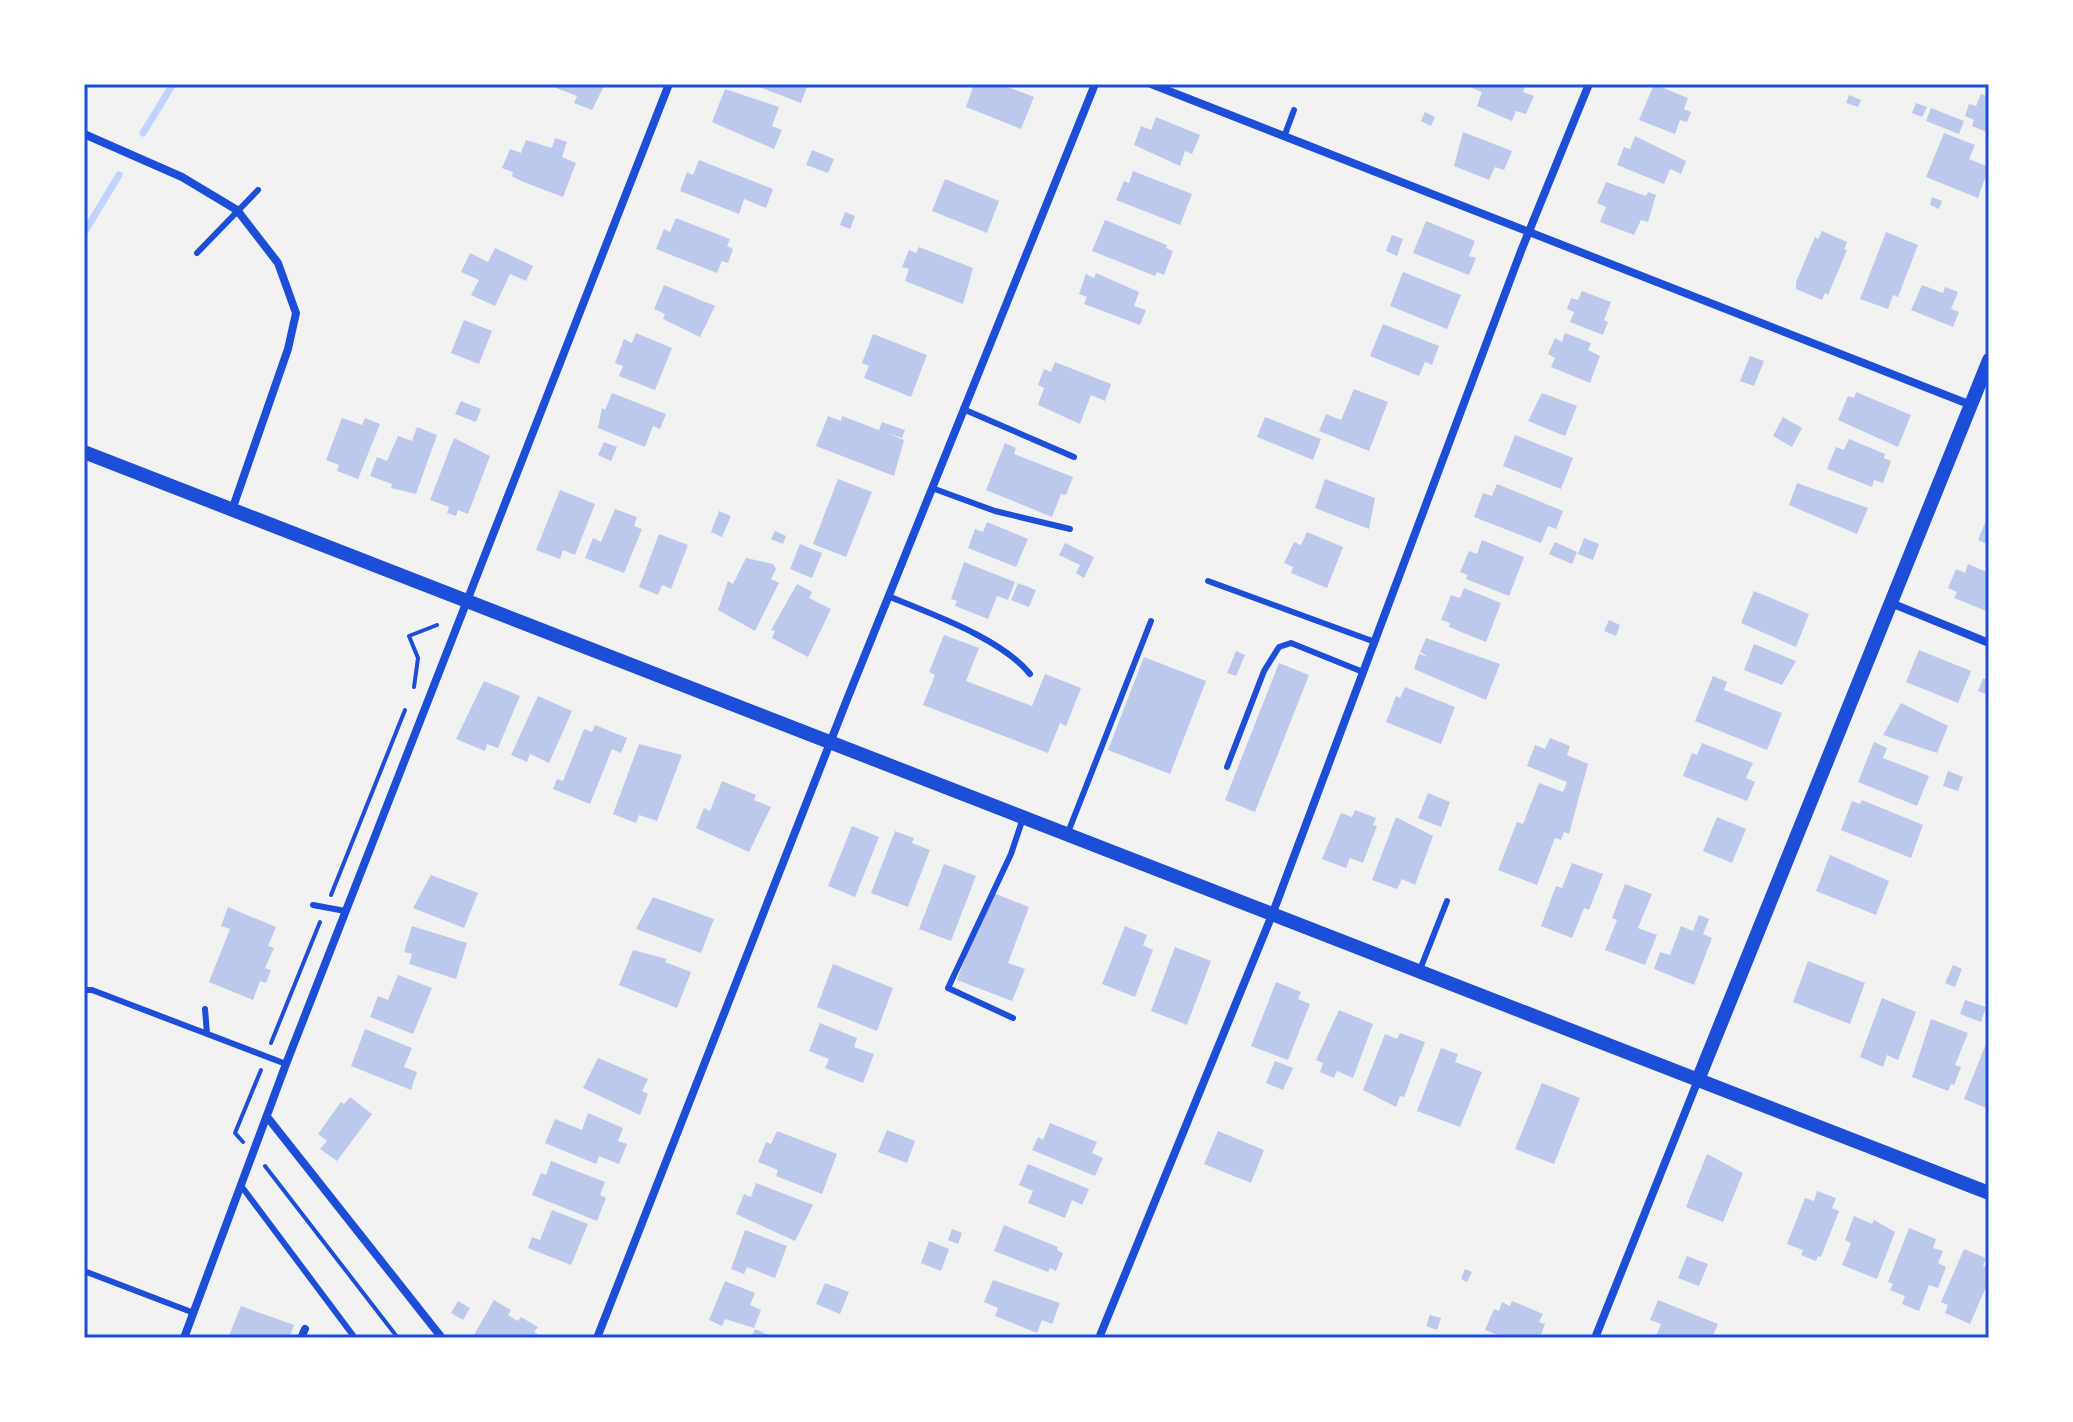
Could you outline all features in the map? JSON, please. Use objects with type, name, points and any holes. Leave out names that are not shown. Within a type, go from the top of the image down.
[{"type":"street","points":[[184,1338],[345,911],[669,84]]},
{"type":"street","points":[[597,1338],[830,742],[1095,84]]},
{"type":"street","points":[[1151,84],[1175,88],[1284,137],[1971,405]]},
{"type":"street","points":[[1099,1338],[1272,915],[1528,234],[1589,84]]},
{"type":"street","points":[[84,134],[182,177],[237,210],[278,263],[296,313],[288,349],[232,510]]},
{"type":"street","points":[[1595,1338],[1989,360]]},
{"type":"street","points":[[84,452],[1989,1193]]},
{"type":"street","points":[[1891,603],[1989,643]]},
{"type":"street","points":[[268,1118],[442,1338]]},
{"type":"lane","points":[[1284,137],[1294,110]]},
{"type":"lane","points":[[197,253],[258,190]]},
{"type":"lane","points":[[963,409],[1074,457]]},
{"type":"lane","points":[[932,488],[995,511],[1070,529]]},
{"type":"lane","points":[[1208,581],[1375,642]]},
{"type":"lane","points":[[888,596],[938,617],[1017,658],[1030,674]]},
{"type":"lane","points":[[1067,835],[1151,621]]},
{"type":"lane","points":[[1227,767],[1264,671],[1279,647],[1291,643],[1363,672]]},
{"type":"lane","points":[[1013,1018],[948,988],[1011,854],[1023,818]]},
{"type":"lane","points":[[1419,972],[1447,901]]},
{"type":"lane","points":[[313,905],[345,911]]},
{"type":"lane","points":[[84,990],[92,990],[286,1064]]},
{"type":"lane","points":[[205,1009],[207,1034]]},
{"type":"lane","points":[[242,1187],[355,1338]]},
{"type":"lane","points":[[84,1271],[194,1313]]},
{"type":"path","points":[[235,1133],[415,685],[418,658],[409,636],[437,625]]},
{"type":"path","points":[[270,1171],[398,1338]]},
{"type":"building","points":[[558,84],[605,84],[592,110],[574,103],[577,96],[556,88]]},
{"type":"building","points":[[752,84],[808,84],[801,103]]},
{"type":"building","points":[[974,84],[1000,84],[1034,97],[1021,129],[966,107]]},
{"type":"building","points":[[1474,84],[1517,84],[1525,87],[1523,92],[1534,96],[1526,114],[1516,111],[1512,121],[1477,106],[1482,92],[1472,88]]},
{"type":"building","points":[[1654,84],[1688,98],[1684,109],[1691,112],[1687,122],[1680,120],[1675,134],[1639,120]]},
{"type":"building","points":[[725,89],[779,107],[772,126],[782,130],[774,149],[712,122]]},
{"type":"building","points":[[1981,94],[1989,97],[1989,133],[1972,126],[1974,120],[1965,116],[1969,104],[1976,106]]},
{"type":"building","points":[[1849,95],[1861,100],[1858,107],[1846,103]]},
{"type":"building","points":[[1916,103],[1927,107],[1922,117],[1912,113]]},
{"type":"building","points":[[1931,108],[1964,121],[1959,134],[1926,121]]},
{"type":"building","points":[[1425,112],[1435,117],[1431,126],[1421,121]]},
{"type":"building","points":[[1156,117],[1200,135],[1192,154],[1185,151],[1180,166],[1134,145],[1141,126],[1151,130]]},
{"type":"building","points":[[1463,132],[1512,151],[1504,170],[1495,167],[1489,180],[1454,166]]},
{"type":"building","points":[[1944,133],[1975,145],[1969,159],[1989,167],[1978,198],[1926,177]]},
{"type":"building","points":[[1635,136],[1686,161],[1681,174],[1670,169],[1664,184],[1617,165],[1624,147],[1630,149]]},
{"type":"building","points":[[555,138],[567,142],[562,157],[576,163],[563,197],[521,181],[512,176],[513,172],[502,168],[510,149],[521,153],[526,140],[552,148]]},
{"type":"building","points":[[812,150],[834,159],[828,173],[806,165]]},
{"type":"building","points":[[699,160],[773,189],[766,208],[744,199],[739,214],[680,191],[687,172],[693,175]]},
{"type":"building","points":[[1133,171],[1192,194],[1180,225],[1116,200],[1124,181],[1129,183]]},
{"type":"building","points":[[945,179],[999,201],[987,233],[932,211]]},
{"type":"building","points":[[1606,182],[1646,196],[1648,192],[1656,195],[1648,222],[1641,220],[1634,235],[1600,222],[1606,207],[1597,203]]},
{"type":"building","points":[[1932,197],[1942,201],[1939,209],[1930,205]]},
{"type":"building","points":[[845,212],[855,216],[850,229],[840,225]]},
{"type":"building","points":[[676,218],[730,239],[727,246],[733,249],[728,263],[722,261],[717,273],[656,249],[664,229],[670,232]]},
{"type":"building","points":[[1105,220],[1167,245],[1166,248],[1173,251],[1164,275],[1157,272],[1155,276],[1092,251]]},
{"type":"building","points":[[1426,221],[1475,241],[1469,256],[1476,258],[1469,275],[1413,253]]},
{"type":"building","points":[[1822,231],[1847,242],[1844,249],[1847,250],[1828,295],[1825,293],[1822,300],[1796,289],[1796,282],[1815,237],[1818,239]]},
{"type":"building","points":[[1886,232],[1918,245],[1898,297],[1893,295],[1888,309],[1860,299]]},
{"type":"building","points":[[1392,235],[1403,239],[1397,256],[1386,251]]},
{"type":"building","points":[[919,247],[973,268],[963,304],[905,281],[909,269],[902,267],[909,250],[916,253]]},
{"type":"building","points":[[495,248],[533,266],[526,281],[510,274],[495,306],[471,295],[479,280],[461,272],[470,253],[488,262]]},
{"type":"building","points":[[1403,272],[1461,295],[1447,329],[1390,306]]},
{"type":"building","points":[[1096,273],[1139,292],[1134,306],[1146,310],[1140,325],[1084,304],[1087,297],[1079,294],[1086,274],[1094,278]]},
{"type":"building","points":[[664,285],[715,306],[700,337],[663,319],[665,314],[654,309]]},
{"type":"building","points":[[1922,285],[1943,293],[1945,287],[1958,292],[1951,309],[1959,312],[1953,327],[1911,310]]},
{"type":"building","points":[[1582,291],[1611,302],[1604,320],[1608,322],[1603,335],[1570,322],[1574,312],[1567,309],[1571,298],[1578,300]]},
{"type":"building","points":[[464,320],[492,331],[479,364],[451,353]]},
{"type":"building","points":[[1383,324],[1439,346],[1432,365],[1425,362],[1419,376],[1370,356]]},
{"type":"building","points":[[636,333],[672,348],[655,390],[619,376],[623,366],[615,363],[624,339],[632,343]]},
{"type":"building","points":[[1565,333],[1591,343],[1588,350],[1600,356],[1590,383],[1551,367],[1555,358],[1548,354],[1555,338],[1562,342]]},
{"type":"building","points":[[873,334],[927,355],[911,397],[864,378],[869,366],[862,363]]},
{"type":"building","points":[[1750,356],[1764,361],[1754,386],[1740,381]]},
{"type":"building","points":[[1055,362],[1111,384],[1105,401],[1091,395],[1080,424],[1038,405],[1044,388],[1038,385],[1044,369],[1051,372]]},
{"type":"building","points":[[1354,389],[1388,402],[1369,451],[1319,431],[1326,414],[1341,420]]},
{"type":"building","points":[[1856,392],[1911,415],[1898,447],[1838,420],[1848,396],[1854,398]]},
{"type":"building","points":[[612,393],[666,414],[660,429],[653,426],[645,447],[598,428],[602,408],[605,410]]},
{"type":"building","points":[[1542,393],[1577,406],[1565,436],[1528,421]]},
{"type":"building","points":[[461,401],[481,409],[476,422],[455,414]]},
{"type":"building","points":[[828,416],[841,421],[842,416],[879,430],[882,422],[905,430],[902,438],[884,432],[904,440],[894,476],[816,446]]},
{"type":"building","points":[[1265,417],[1321,439],[1313,460],[1257,437]]},
{"type":"building","points":[[1783,417],[1802,428],[1792,447],[1773,436]]},
{"type":"building","points":[[342,418],[362,425],[365,418],[380,424],[358,479],[337,471],[339,465],[326,460]]},
{"type":"building","points":[[417,427],[437,435],[416,494],[391,488],[392,484],[370,476],[377,457],[387,461],[398,436],[412,441]]},
{"type":"building","points":[[1515,435],[1573,458],[1561,489],[1503,466]]},
{"type":"building","points":[[454,438],[490,456],[468,514],[458,510],[456,516],[447,513],[449,507],[430,500]]},
{"type":"building","points":[[1849,439],[1885,454],[1884,458],[1891,461],[1883,483],[1874,480],[1872,487],[1827,469],[1836,447],[1844,450]]},
{"type":"building","points":[[604,442],[617,447],[611,461],[598,455]]},
{"type":"building","points":[[1005,443],[1016,448],[1014,454],[1073,477],[1066,495],[1061,494],[1052,517],[986,490]]},
{"type":"building","points":[[838,479],[872,492],[846,557],[813,544]]},
{"type":"building","points":[[1325,479],[1375,498],[1369,529],[1315,508]]},
{"type":"building","points":[[1797,483],[1868,508],[1857,534],[1789,505]]},
{"type":"building","points":[[1497,484],[1563,511],[1556,529],[1548,526],[1541,543],[1474,517],[1483,493],[1492,496]]},
{"type":"building","points":[[560,490],[595,504],[575,555],[563,550],[560,559],[536,550]]},
{"type":"building","points":[[615,509],[637,517],[634,526],[642,529],[624,573],[585,558],[593,538],[601,542]]},
{"type":"building","points":[[719,511],[731,516],[722,537],[711,532]]},
{"type":"building","points":[[1989,513],[1989,545],[1978,540]]},
{"type":"building","points":[[987,522],[1028,539],[1016,567],[968,548],[975,529],[983,532]]},
{"type":"building","points":[[775,531],[786,536],[783,544],[771,539]]},
{"type":"building","points":[[1307,532],[1343,547],[1327,588],[1291,573],[1293,567],[1284,563],[1294,542],[1301,545]]},
{"type":"building","points":[[659,534],[688,545],[671,589],[662,585],[658,595],[639,587]]},
{"type":"building","points":[[1584,538],[1599,544],[1593,560],[1578,554]]},
{"type":"building","points":[[1482,540],[1524,557],[1509,596],[1466,579],[1468,575],[1460,572],[1469,551],[1477,554]]},
{"type":"building","points":[[1555,542],[1577,552],[1572,564],[1549,554]]},
{"type":"building","points":[[1065,543],[1094,557],[1084,578],[1076,573],[1080,565],[1059,555]]},
{"type":"building","points":[[800,544],[822,553],[812,578],[790,569]]},
{"type":"building","points":[[746,558],[773,564],[776,569],[771,579],[779,583],[755,631],[718,610],[728,581],[733,584]]},
{"type":"building","points":[[964,562],[1015,582],[1008,600],[997,596],[988,619],[955,606],[957,601],[951,599]]},
{"type":"building","points":[[1968,564],[1989,573],[1989,612],[1954,598],[1957,592],[1948,588],[1956,569],[1965,573]]},
{"type":"building","points":[[1018,583],[1036,590],[1029,607],[1011,600]]},
{"type":"building","points":[[797,584],[812,592],[809,598],[831,609],[808,657],[772,638],[775,631],[771,630]]},
{"type":"building","points":[[1464,588],[1501,603],[1486,642],[1449,627],[1450,623],[1441,620],[1451,595],[1460,598]]},
{"type":"building","points":[[1754,591],[1809,614],[1796,647],[1741,623]]},
{"type":"building","points":[[1609,620],[1620,625],[1616,636],[1604,631]]},
{"type":"building","points":[[944,635],[979,648],[966,681],[1032,706],[1045,674],[1081,688],[1066,726],[1060,723],[1048,753],[923,705],[935,675],[929,672]]},
{"type":"building","points":[[1426,638],[1500,664],[1486,700],[1414,669],[1419,654],[1428,657],[1420,652]]},
{"type":"building","points":[[1754,644],[1796,661],[1782,685],[1744,670]]},
{"type":"building","points":[[1919,650],[1971,671],[1958,703],[1906,682]]},
{"type":"building","points":[[1236,651],[1245,655],[1236,676],[1227,673]]},
{"type":"building","points":[[1144,657],[1206,681],[1170,774],[1108,750]]},
{"type":"building","points":[[1279,663],[1309,675],[1255,812],[1225,800]]},
{"type":"building","points":[[1713,676],[1727,682],[1724,690],[1782,713],[1767,750],[1695,721]]},
{"type":"building","points":[[1983,678],[1989,681],[1989,695],[1978,691]]},
{"type":"building","points":[[484,681],[520,696],[498,748],[487,744],[485,751],[456,739]]},
{"type":"building","points":[[1405,687],[1455,707],[1441,744],[1386,722],[1396,696],[1400,698]]},
{"type":"building","points":[[538,696],[572,711],[549,763],[530,754],[527,762],[511,755]]},
{"type":"building","points":[[1901,703],[1948,726],[1937,753],[1883,735]]},
{"type":"building","points":[[595,725],[627,738],[621,753],[612,749],[590,804],[553,789],[557,779],[563,781],[584,729],[592,732]]},
{"type":"building","points":[[1550,738],[1570,746],[1567,755],[1588,764],[1569,834],[1564,832],[1561,840],[1555,838],[1537,885],[1498,870],[1517,822],[1523,824],[1539,783],[1563,792],[1567,782],[1527,766],[1535,745],[1545,749]]},
{"type":"building","points":[[1874,742],[1887,748],[1883,758],[1929,776],[1917,806],[1858,782]]},
{"type":"building","points":[[1702,743],[1753,763],[1746,778],[1755,782],[1747,801],[1683,776],[1692,753],[1697,755]]},
{"type":"building","points":[[639,744],[682,755],[657,821],[639,815],[636,823],[613,814]]},
{"type":"building","points":[[1948,771],[1963,777],[1958,791],[1943,786]]},
{"type":"building","points":[[722,781],[756,795],[754,800],[771,807],[749,852],[696,828],[704,808],[710,811]]},
{"type":"building","points":[[1428,793],[1450,802],[1441,827],[1418,818]]},
{"type":"building","points":[[1862,800],[1923,825],[1911,858],[1841,830],[1852,801],[1860,804]]},
{"type":"building","points":[[1355,810],[1376,818],[1373,825],[1377,826],[1363,863],[1350,858],[1346,868],[1322,859],[1341,813],[1352,817]]},
{"type":"building","points":[[1396,817],[1433,836],[1415,885],[1402,879],[1397,889],[1372,880]]},
{"type":"building","points":[[1717,817],[1746,829],[1732,863],[1703,851]]},
{"type":"building","points":[[852,826],[879,837],[855,897],[828,886]]},
{"type":"building","points":[[895,831],[914,838],[912,843],[930,850],[908,907],[871,893]]},
{"type":"building","points":[[1830,855],[1889,881],[1876,915],[1816,891]]},
{"type":"building","points":[[1572,863],[1603,874],[1589,910],[1584,908],[1572,938],[1541,926],[1556,886],[1562,888]]},
{"type":"building","points":[[944,864],[976,876],[951,941],[919,929]]},
{"type":"building","points":[[431,875],[478,893],[464,928],[413,908]]},
{"type":"building","points":[[1625,884],[1652,894],[1638,928],[1657,935],[1645,965],[1605,950],[1617,920],[1612,918]]},
{"type":"building","points":[[991,892],[1029,907],[1008,963],[1025,969],[1012,1001],[957,980]]},
{"type":"building","points":[[653,897],[714,919],[701,953],[636,929]]},
{"type":"building","points":[[228,907],[276,927],[268,946],[274,948],[265,968],[271,970],[266,983],[260,981],[253,1000],[209,982],[230,929],[221,926]]},
{"type":"building","points":[[1699,915],[1709,919],[1703,934],[1712,938],[1694,985],[1654,969],[1660,952],[1670,955],[1681,926],[1693,931]]},
{"type":"building","points":[[412,926],[467,943],[456,979],[409,964],[412,954],[404,952]]},
{"type":"building","points":[[1125,926],[1147,935],[1143,945],[1153,950],[1135,997],[1102,984]]},
{"type":"building","points":[[1175,947],[1211,961],[1187,1025],[1151,1011]]},
{"type":"building","points":[[633,950],[667,959],[665,962],[691,972],[677,1008],[619,985]]},
{"type":"building","points":[[1808,961],[1865,983],[1850,1024],[1793,1002]]},
{"type":"building","points":[[833,964],[893,988],[877,1031],[817,1007]]},
{"type":"building","points":[[1953,965],[1962,969],[1955,987],[1945,983]]},
{"type":"building","points":[[398,975],[432,988],[413,1034],[370,1017],[378,996],[388,1000]]},
{"type":"building","points":[[1276,982],[1301,992],[1298,999],[1310,1004],[1288,1060],[1251,1046]]},
{"type":"building","points":[[1882,998],[1916,1012],[1898,1060],[1887,1055],[1883,1067],[1860,1057]]},
{"type":"building","points":[[1965,1000],[1986,1007],[1981,1022],[1960,1014]]},
{"type":"building","points":[[1339,1010],[1373,1024],[1353,1078],[1337,1071],[1334,1078],[1320,1072],[1323,1063],[1316,1060]]},
{"type":"building","points":[[1931,1019],[1968,1033],[1955,1065],[1961,1067],[1954,1085],[1951,1084],[1948,1091],[1912,1077]]},
{"type":"building","points":[[820,1023],[857,1038],[854,1047],[874,1054],[863,1083],[825,1068],[829,1059],[809,1051]]},
{"type":"building","points":[[365,1029],[412,1048],[404,1067],[417,1072],[411,1090],[351,1066]]},
{"type":"building","points":[[1400,1033],[1425,1042],[1404,1097],[1400,1096],[1396,1107],[1363,1090],[1385,1034],[1397,1039]]},
{"type":"building","points":[[1989,1036],[1989,1109],[1964,1099]]},
{"type":"building","points":[[1441,1048],[1458,1054],[1455,1062],[1482,1072],[1460,1127],[1417,1111]]},
{"type":"building","points":[[598,1058],[648,1079],[642,1091],[648,1094],[640,1115],[583,1088]]},
{"type":"building","points":[[1275,1061],[1293,1068],[1283,1090],[1266,1083]]},
{"type":"building","points":[[1542,1083],[1580,1098],[1554,1164],[1515,1149]]},
{"type":"building","points":[[350,1097],[372,1114],[337,1161],[320,1149],[327,1141],[318,1134],[341,1102],[344,1104]]},
{"type":"building","points":[[588,1113],[623,1128],[618,1141],[627,1144],[619,1164],[599,1156],[596,1164],[545,1143],[555,1119],[582,1130]]},
{"type":"building","points":[[1050,1123],[1097,1142],[1092,1153],[1103,1158],[1095,1176],[1032,1150],[1038,1137],[1043,1140]]},
{"type":"building","points":[[887,1130],[915,1141],[907,1163],[878,1152]]},
{"type":"building","points":[[777,1131],[837,1154],[822,1194],[776,1176],[778,1170],[758,1162],[766,1142],[771,1144]]},
{"type":"building","points":[[1218,1131],[1264,1150],[1251,1183],[1204,1164]]},
{"type":"building","points":[[1707,1154],[1743,1173],[1723,1222],[1686,1207]]},
{"type":"building","points":[[551,1161],[605,1182],[600,1195],[606,1198],[597,1221],[532,1195],[541,1173],[546,1175]]},
{"type":"building","points":[[1028,1164],[1089,1189],[1082,1205],[1072,1200],[1065,1218],[1028,1203],[1033,1191],[1019,1185]]},
{"type":"building","points":[[756,1183],[813,1205],[795,1241],[736,1214],[744,1194],[751,1197]]},
{"type":"building","points":[[1817,1191],[1836,1198],[1832,1208],[1839,1211],[1821,1257],[1818,1256],[1816,1261],[1801,1255],[1803,1250],[1787,1244],[1805,1198],[1814,1201]]},
{"type":"building","points":[[552,1210],[588,1224],[571,1265],[528,1248],[532,1237],[540,1240]]},
{"type":"building","points":[[1854,1216],[1872,1224],[1874,1220],[1895,1232],[1877,1279],[1842,1265],[1851,1243],[1845,1240]]},
{"type":"building","points":[[1004,1225],[1058,1247],[1057,1250],[1063,1253],[1056,1271],[1050,1268],[1048,1272],[994,1251]]},
{"type":"building","points":[[1909,1228],[1936,1239],[1933,1248],[1943,1251],[1938,1263],[1946,1267],[1938,1288],[1929,1285],[1919,1311],[1902,1304],[1905,1296],[1890,1290],[1893,1284],[1888,1282]]},
{"type":"building","points":[[952,1229],[962,1233],[958,1244],[948,1240]]},
{"type":"building","points":[[745,1230],[787,1246],[775,1278],[747,1267],[744,1274],[731,1269]]},
{"type":"building","points":[[929,1241],[949,1249],[941,1271],[921,1263]]},
{"type":"building","points":[[1964,1249],[1986,1258],[1983,1266],[1989,1269],[1989,1280],[1970,1324],[1945,1313],[1948,1305],[1941,1302]]},
{"type":"building","points":[[1687,1256],[1708,1264],[1699,1286],[1678,1278]]},
{"type":"building","points":[[1465,1269],[1472,1272],[1467,1282],[1461,1279]]},
{"type":"building","points":[[993,1280],[1060,1303],[1052,1324],[1042,1320],[1037,1333],[995,1316],[998,1308],[984,1302]]},
{"type":"building","points":[[725,1281],[755,1293],[750,1305],[761,1310],[754,1328],[725,1319],[722,1326],[709,1320]]},
{"type":"building","points":[[825,1283],[849,1292],[840,1314],[816,1304]]},
{"type":"building","points":[[494,1300],[511,1310],[508,1315],[518,1321],[521,1317],[538,1327],[534,1332],[544,1338],[479,1338],[474,1335]]},
{"type":"building","points":[[1658,1300],[1718,1324],[1712,1338],[1656,1336],[1661,1324],[1650,1320]]},
{"type":"building","points":[[458,1301],[470,1308],[463,1320],[451,1313]]},
{"type":"building","points":[[1512,1301],[1543,1314],[1539,1322],[1545,1324],[1540,1338],[1506,1338],[1485,1330],[1494,1309],[1499,1311],[1502,1302],[1510,1306]]},
{"type":"building","points":[[241,1306],[294,1325],[289,1338],[228,1338]]},
{"type":"building","points":[[1430,1315],[1441,1318],[1437,1330],[1426,1326]]},
{"type":"building","points":[[755,1329],[776,1338],[751,1338]]},
{"type":"waterway","points":[[143,133],[173,84]]},
{"type":"waterway","points":[[84,233],[119,175]]}]
